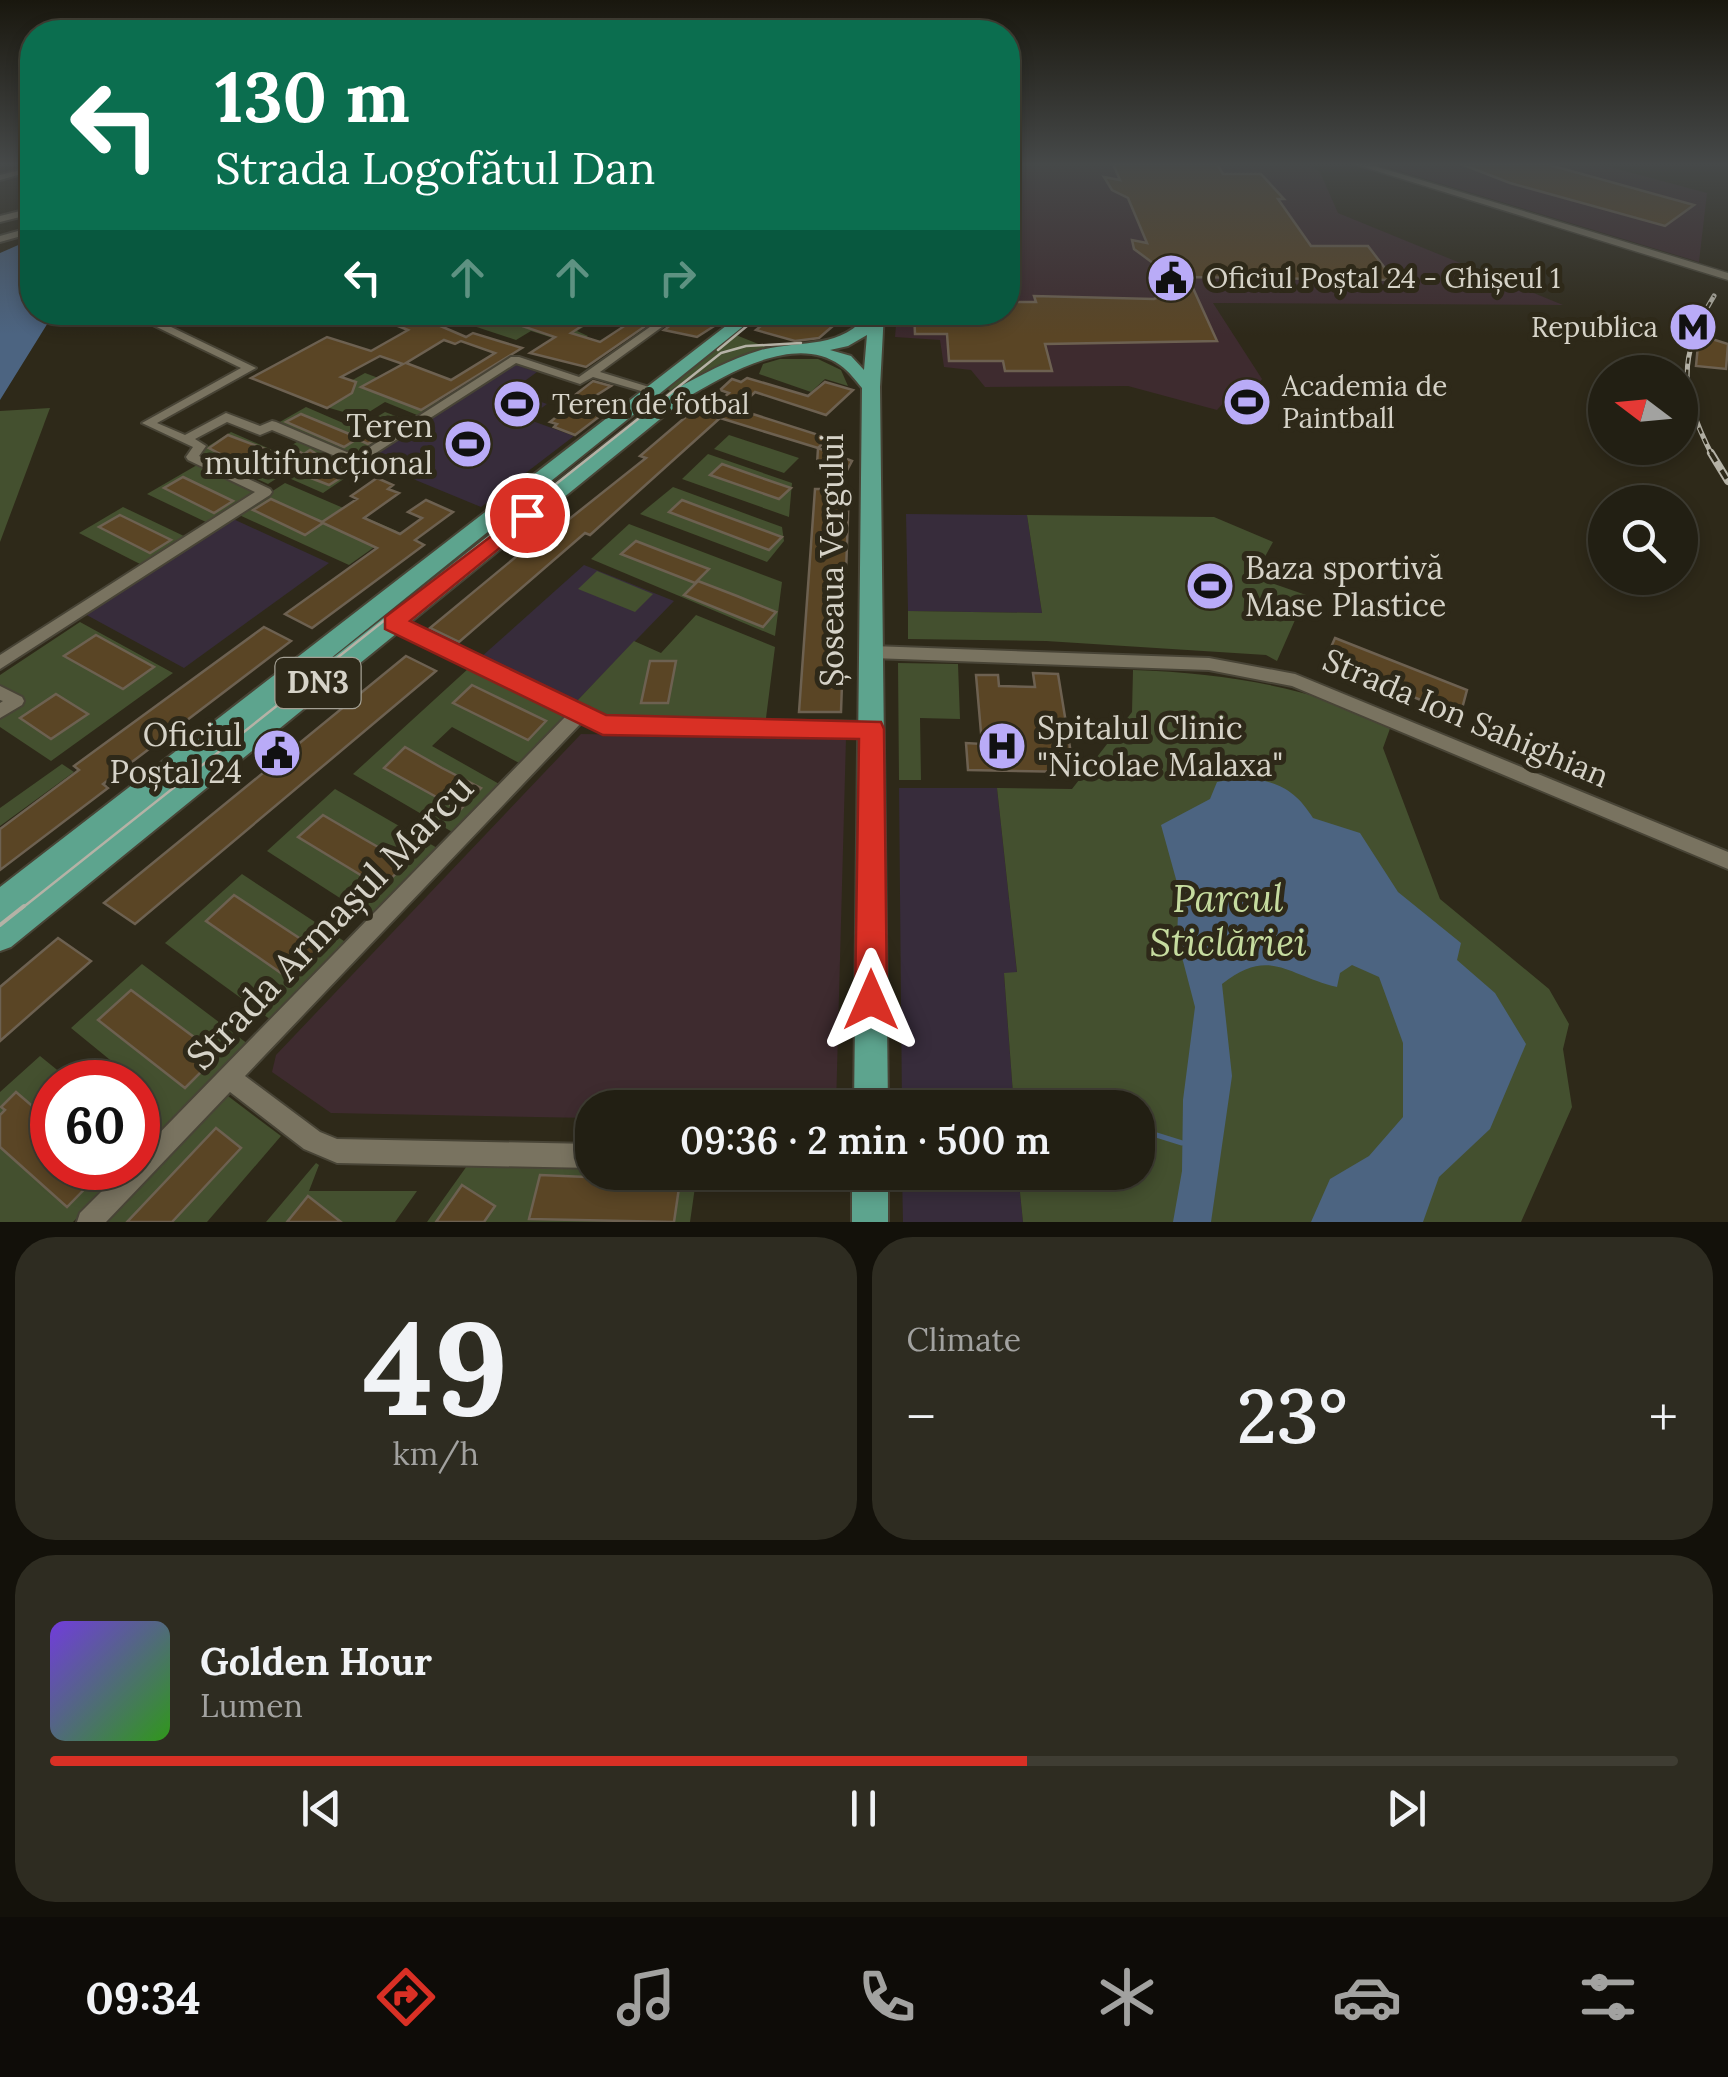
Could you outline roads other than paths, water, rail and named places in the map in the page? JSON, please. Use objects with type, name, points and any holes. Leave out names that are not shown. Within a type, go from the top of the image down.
[{"type":"main road","name":"DN3","points":[[0,937],[393,623],[657,400],[738,325]]},
{"type":"main road","name":"DN3","points":[[0,905],[657,400],[732,367],[790,350],[810,350],[853,339],[869,325]]},
{"type":"main road","name":"Șoseaua Vergului","points":[[870,1090],[871,387],[876,325]]},
{"type":"main road","points":[[734,328],[760,342],[790,350]]},
{"type":"main road","points":[[810,350],[845,360],[871,387]]},
{"type":"main road","points":[[870,1190],[870,1222]]},
{"type":"street","points":[[1546,221],[1728,277]]},
{"type":"street","points":[[0,663],[266,492],[192,456],[200,446],[148,423],[250,368],[159,325]]},
{"type":"street","points":[[184,440],[226,417],[260,431],[272,424],[356,460],[514,358],[580,381],[659,325]]},
{"type":"street","points":[[592,373],[657,400]]},
{"type":"street","points":[[393,623],[611,726],[872,729]]},
{"type":"street","name":"Strada Ion Sahighian","points":[[872,652],[1209,664],[1295,680],[1728,860]]},
{"type":"street","points":[[0,692],[16,702],[0,712]]},
{"type":"street","name":"Strada Armașul Marcu","points":[[89,1222],[579,714]]},
{"type":"street","points":[[229,1077],[322,1147],[575,1156]]},
{"type":"water","points":[[20,244],[20,325],[47,325],[0,400],[0,253]]},
{"type":"water","points":[[1244,777],[1284,788],[1313,818],[1360,833],[1398,892],[1461,943],[1457,960],[1495,993],[1526,1044],[1490,1129],[1439,1177],[1423,1222],[1311,1222],[1330,1179],[1369,1156],[1403,1117],[1403,1043],[1379,977],[1352,965],[1340,973],[1337,987],[1267,965],[1253,967],[1222,984],[1232,1076],[1211,1222],[1173,1222],[1182,1171],[1183,1100],[1195,1007],[1177,938],[1179,890],[1161,825],[1210,799],[1217,782]]},
{"type":"waterway","points":[[1155,1135],[1182,1143]]},
{"type":"tram line","points":[[718,350],[748,325]]},
{"type":"tram line","points":[[21,909],[721,353],[746,346],[801,343]]},
{"type":"tram line","points":[[0,925],[24,906]]},
{"type":"railway","points":[[1711,453],[1694,413],[1687,375],[1694,338],[1714,296]]},
{"type":"railway","points":[[1711,453],[1728,481]]},
{"type":"place","name":"Oficiul Poștal 24 - Ghișeul 1","points":[[1171,278]]},
{"type":"place","name":"Republica","points":[[1693,327]]},
{"type":"place","name":"Academia de Paintball","points":[[1247,402]]},
{"type":"place","name":"Teren de fotbal","points":[[517,404]]},
{"type":"place","name":"Teren multifuncțional","points":[[468,444]]},
{"type":"place","name":"Baza sportivă Mase Plastice","points":[[1210,586]]},
{"type":"place","name":"Spitalul Clinic \"Nicolae Malaxa\"","points":[[1002,746]]},
{"type":"place","name":"Oficiul Poștal 24","points":[[277,753]]},
{"type":"park label","name":"Parcul Sticlăriei","points":[[1228,921]]}]
